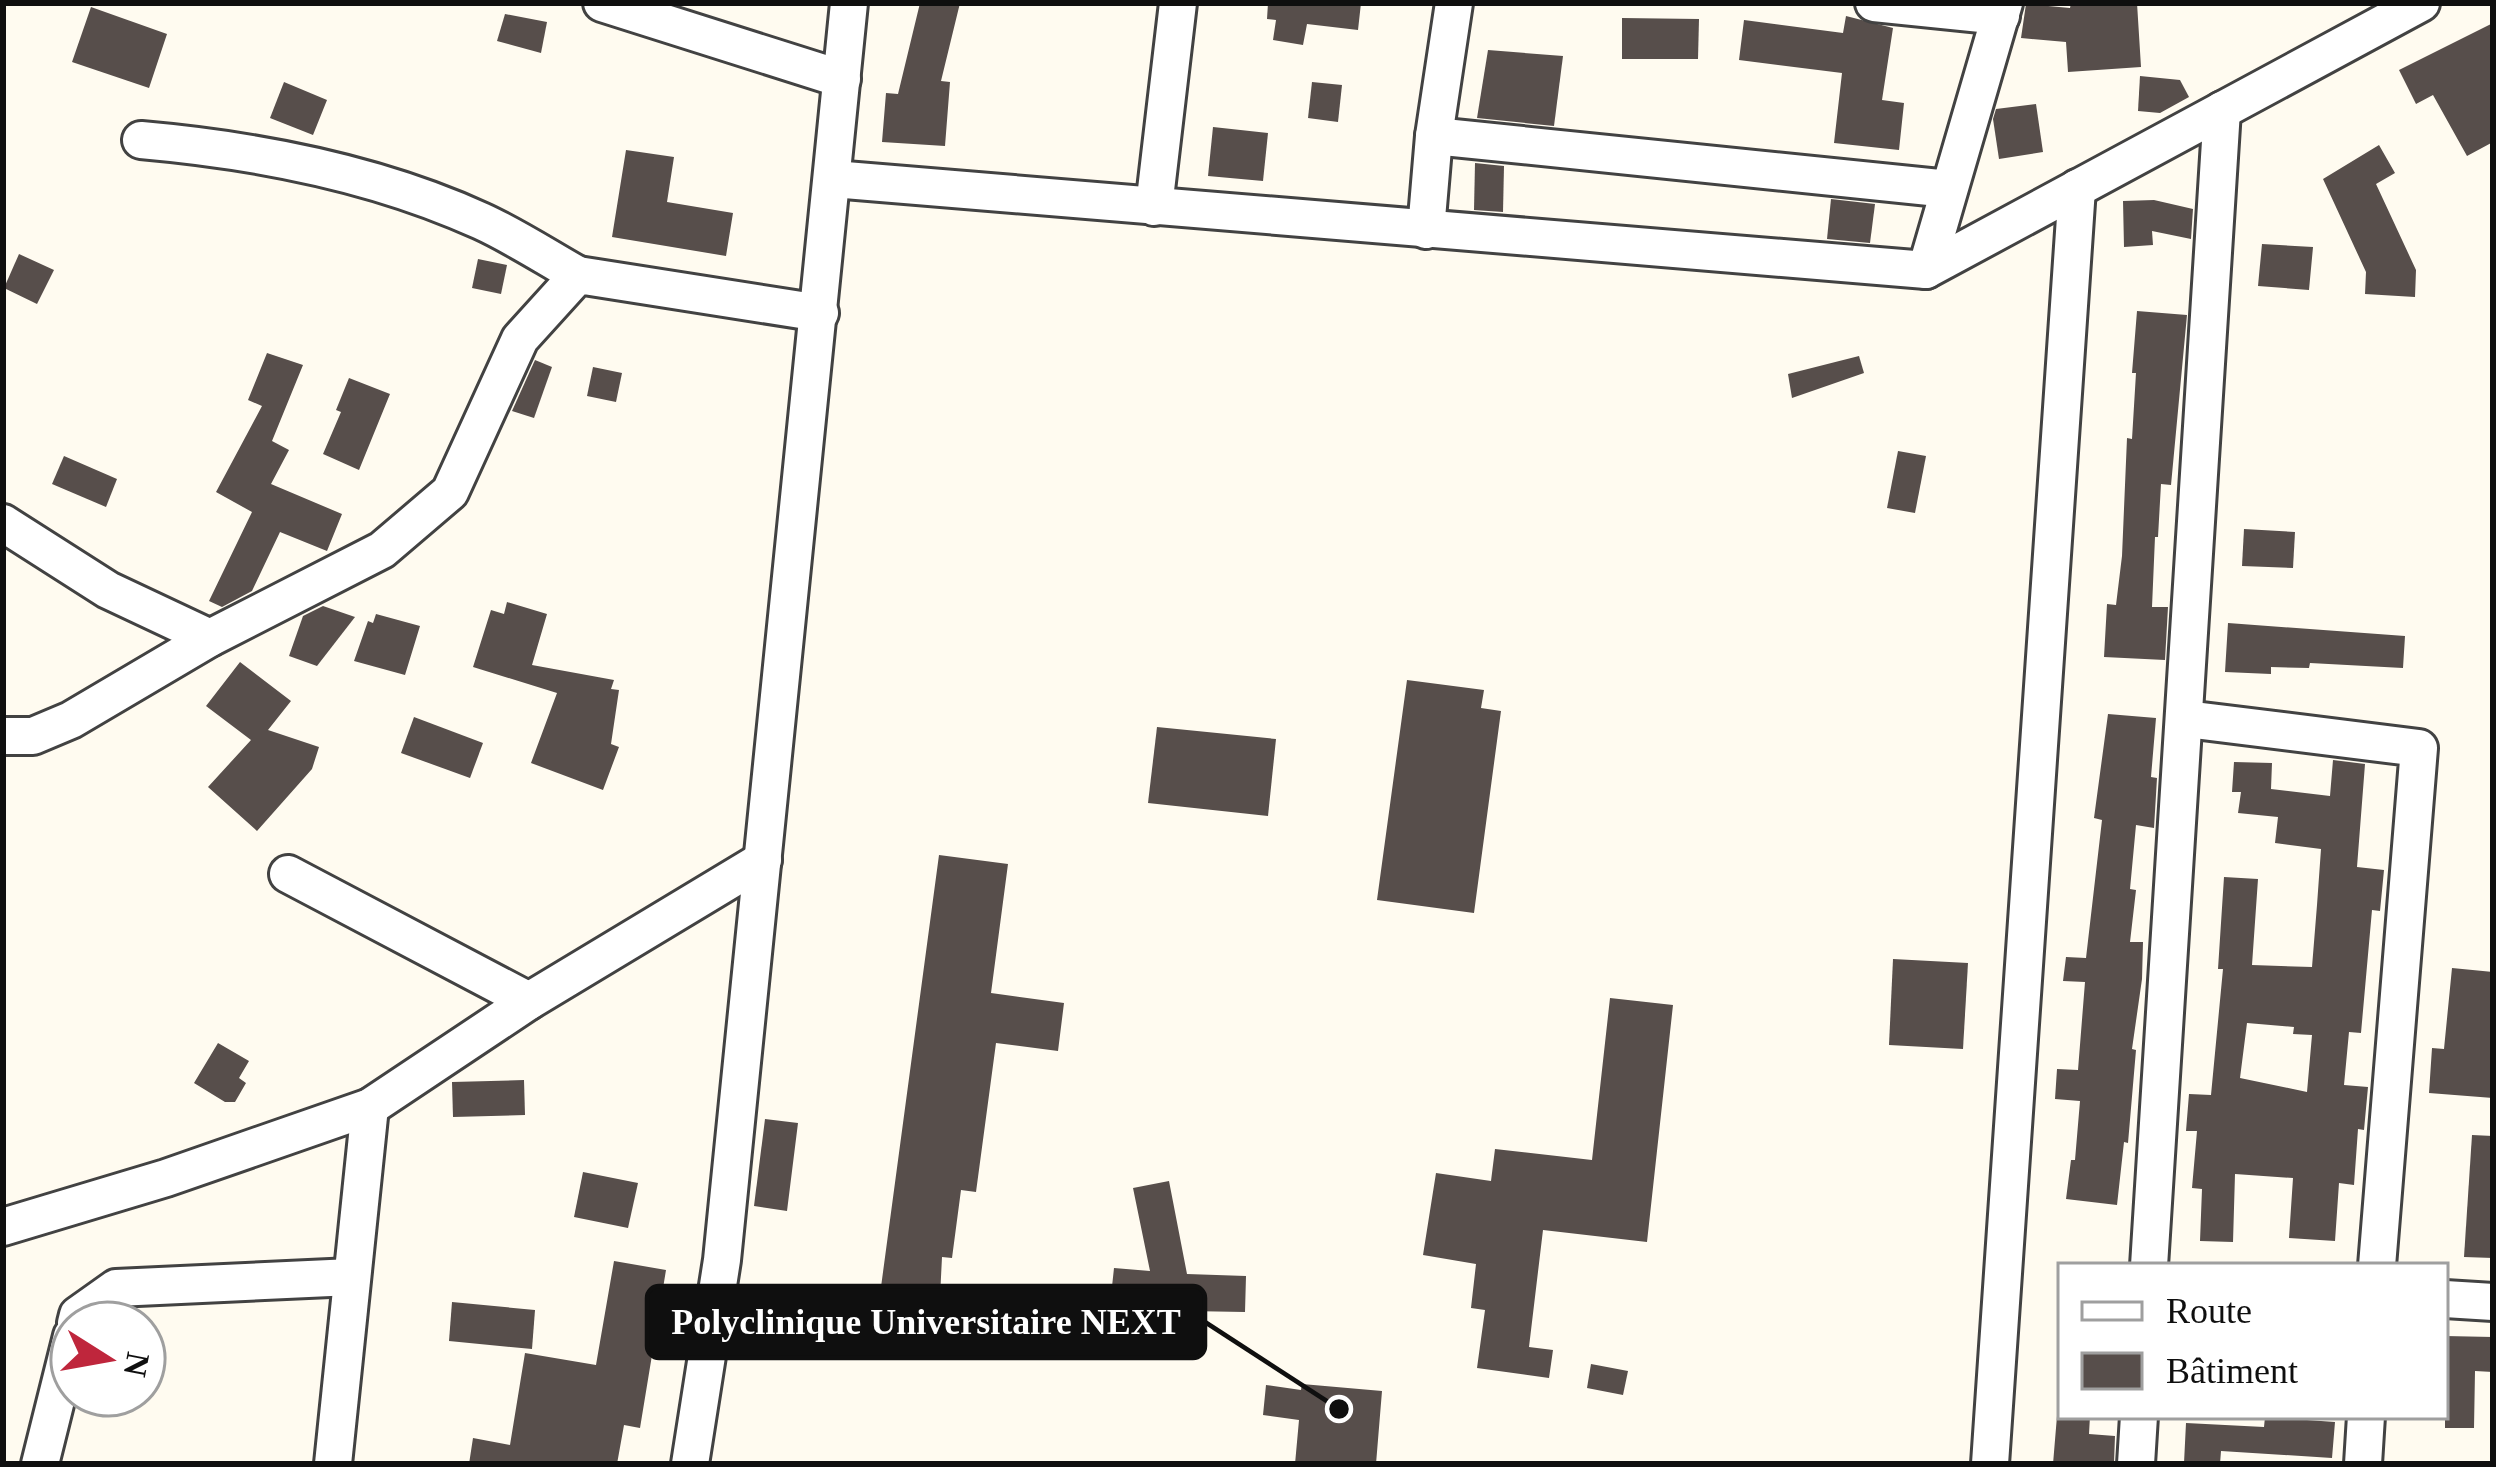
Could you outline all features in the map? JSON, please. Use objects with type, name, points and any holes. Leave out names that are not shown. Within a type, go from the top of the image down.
[{"type":"street","points":[[602,3],[842,79]]},
{"type":"street","points":[[690,1464],[722,1259],[849,3]]},
{"type":"street","points":[[1154,207],[1178,3]]},
{"type":"street","points":[[1426,230],[1454,3]]},
{"type":"street","points":[[1874,3],[2002,9],[1926,270]]},
{"type":"street","points":[[833,179],[1926,270],[2421,3]]},
{"type":"street","points":[[2149,1263],[2222,110]]},
{"type":"street","points":[[1434,136],[1949,189]]},
{"type":"street","points":[[141,140],[219,147],[374,182],[481,220],[578,275],[820,313]]},
{"type":"street","points":[[1990,1464],[2077,188]]},
{"type":"street","points":[[3,736],[33,736],[71,719],[210,638],[382,550],[450,492],[520,339],[578,275]]},
{"type":"street","points":[[3,523],[108,590],[210,638]]},
{"type":"street","points":[[2186,719],[2420,748],[2377,1263]]},
{"type":"street","points":[[3,1227],[166,1178],[370,1107],[529,1001],[764,860]]},
{"type":"street","points":[[288,874],[529,1001]]},
{"type":"street","points":[[333,1464],[370,1107]]},
{"type":"street","points":[[101,1299],[116,1288],[352,1277]]},
{"type":"street","points":[[2448,1299],[2493,1302]]},
{"type":"street","points":[[40,1464],[51,1419]]},
{"type":"street","points":[[2135,1464],[2139,1419]]},
{"type":"street","points":[[2363,1464],[2366,1419]]},
{"type":"building","points":[[920,3],[960,3],[941,81],[950,82],[945,146],[882,142],[886,93],[898,94]]},
{"type":"building","points":[[1268,3],[1361,3],[1358,30],[1307,24],[1303,45],[1273,40],[1276,20],[1267,19]]},
{"type":"building","points":[[2071,3],[2137,3],[2141,67],[2068,72],[2066,42],[2021,38],[2026,4],[2070,8]]},
{"type":"building","points":[[91,7],[167,34],[149,88],[72,62]]},
{"type":"building","points":[[505,14],[547,22],[541,53],[497,41]]},
{"type":"building","points":[[1846,16],[1893,28],[1882,100],[1904,103],[1899,150],[1834,143],[1842,73],[1739,60],[1744,20],[1843,33]]},
{"type":"building","points":[[1622,18],[1699,19],[1698,59],[1622,59]]},
{"type":"building","points":[[2493,23],[2493,142],[2467,156],[2433,95],[2416,104],[2399,70]]},
{"type":"building","points":[[1488,50],[1563,56],[1554,126],[1477,118]]},
{"type":"building","points":[[2140,76],[2180,80],[2189,97],[2160,113],[2138,111]]},
{"type":"building","points":[[284,82],[327,100],[313,135],[270,118]]},
{"type":"building","points":[[1312,82],[1342,85],[1338,122],[1308,118]]},
{"type":"building","points":[[2036,104],[2043,152],[1999,159],[1996,109]]},
{"type":"building","points":[[1213,127],[1268,133],[1263,181],[1208,176]]},
{"type":"building","points":[[2379,145],[2395,173],[2376,184],[2416,270],[2415,297],[2365,294],[2366,272],[2323,179]]},
{"type":"building","points":[[626,150],[674,157],[667,202],[733,213],[726,256],[612,237]]},
{"type":"building","points":[[1475,163],[1504,166],[1503,212],[1474,210]]},
{"type":"building","points":[[1831,199],[1875,204],[1870,243],[1827,239]]},
{"type":"building","points":[[2154,200],[2193,209],[2191,239],[2152,231],[2153,245],[2124,247],[2123,201]]},
{"type":"building","points":[[2262,244],[2313,247],[2309,290],[2258,286]]},
{"type":"building","points":[[19,254],[54,270],[37,304],[4,288]]},
{"type":"building","points":[[478,259],[507,265],[501,294],[472,288]]},
{"type":"building","points":[[2137,311],[2187,315],[2171,485],[2161,484],[2155,537],[2152,607],[2168,607],[2165,660],[2104,657],[2107,604],[2116,605],[2122,556]]},
{"type":"building","points":[[267,353],[303,365],[272,441],[289,450],[271,484],[342,514],[327,551],[280,532],[252,591],[222,607],[209,601],[252,512],[216,492],[262,406],[248,400]]},
{"type":"building","points":[[1859,356],[1864,373],[1792,398],[1788,374]]},
{"type":"building","points":[[535,360],[552,367],[534,418],[512,411]]},
{"type":"building","points":[[593,367],[622,373],[616,402],[587,396]]},
{"type":"building","points":[[349,378],[390,394],[359,470],[323,454]]},
{"type":"building","points":[[1898,451],[1926,456],[1915,513],[1887,508]]},
{"type":"building","points":[[64,456],[117,479],[106,507],[52,484]]},
{"type":"building","points":[[2244,529],[2295,532],[2293,568],[2242,566]]},
{"type":"building","points":[[507,602],[547,614],[532,665],[614,680],[611,689],[619,690],[611,744],[619,747],[603,790],[531,763],[557,693],[473,667],[491,610],[504,614]]},
{"type":"building","points":[[323,606],[355,617],[317,666],[289,656],[303,616]]},
{"type":"building","points":[[376,614],[420,626],[405,675],[354,661],[368,621],[373,623]]},
{"type":"building","points":[[2228,623],[2405,636],[2403,668],[2310,663],[2309,668],[2271,667],[2271,674],[2225,672]]},
{"type":"building","points":[[240,662],[291,701],[268,730],[319,747],[312,769],[257,831],[208,787],[251,740],[206,706]]},
{"type":"building","points":[[1407,680],[1484,690],[1481,708],[1501,711],[1474,913],[1377,900]]},
{"type":"building","points":[[2108,714],[2156,718],[2151,777],[2157,778],[2154,828],[2136,825],[2130,889],[2136,890],[2130,942],[2143,942],[2142,979],[2132,1049],[2136,1050],[2128,1143],[2124,1142],[2117,1205],[2066,1199],[2080,1101],[2055,1099],[2057,1069],[2078,1070],[2085,982],[2063,981],[2066,957],[2086,958],[2102,820],[2094,818]]},
{"type":"building","points":[[414,717],[483,743],[470,778],[401,753]]},
{"type":"building","points":[[1157,727],[1276,739],[1268,816],[1148,803]]},
{"type":"building","points":[[2333,760],[2365,764],[2357,867],[2384,870],[2380,911],[2372,910],[2361,1033],[2349,1032],[2344,1085],[2368,1087],[2364,1130],[2358,1129],[2354,1185],[2339,1183],[2335,1241],[2289,1238],[2293,1178],[2235,1174],[2233,1242],[2200,1241],[2202,1189],[2192,1188],[2197,1131],[2186,1131],[2189,1094],[2211,1095],[2223,969],[2218,969],[2224,877],[2258,879],[2252,965],[2312,967],[2321,849],[2275,843],[2278,817],[2238,813],[2241,792],[2232,792],[2234,762],[2272,763],[2271,789],[2330,796]],"holes":[[[2247,1023],[2294,1027],[2293,1034],[2312,1035],[2307,1092],[2240,1078]]]},
{"type":"building","points":[[939,855],[1008,864],[991,993],[1064,1003],[1058,1051],[996,1043],[976,1192],[961,1190],[952,1258],[942,1257],[938,1337],[831,1332],[833,1285],[881,1287]]},
{"type":"building","points":[[1893,959],[1968,963],[1963,1049],[1889,1045]]},
{"type":"building","points":[[2452,968],[2493,972],[2493,1098],[2429,1093],[2432,1048],[2444,1049]]},
{"type":"building","points":[[1610,998],[1673,1005],[1647,1242],[1543,1230],[1529,1347],[1553,1350],[1549,1378],[1477,1368],[1485,1310],[1471,1308],[1476,1264],[1423,1255],[1436,1173],[1491,1181],[1495,1149],[1592,1160]]},
{"type":"building","points":[[218,1043],[249,1061],[239,1078],[246,1083],[235,1102],[225,1102],[194,1083]]},
{"type":"building","points":[[524,1080],[525,1115],[453,1117],[452,1082]]},
{"type":"building","points":[[765,1119],[798,1123],[787,1211],[754,1206]]},
{"type":"building","points":[[2472,1135],[2493,1136],[2493,1258],[2464,1257]]},
{"type":"building","points":[[583,1172],[638,1183],[628,1228],[574,1217]]},
{"type":"building","points":[[1169,1181],[1187,1274],[1246,1276],[1245,1312],[1188,1311],[1188,1304],[1111,1296],[1114,1268],[1150,1271],[1133,1188]]},
{"type":"building","points":[[614,1261],[666,1270],[640,1428],[624,1425],[617,1464],[469,1464],[473,1438],[510,1445],[525,1353],[596,1365]]},
{"type":"building","points":[[452,1302],[535,1310],[532,1349],[449,1341]]},
{"type":"building","points":[[2448,1336],[2493,1337],[2493,1372],[2475,1371],[2474,1428],[2445,1428]]},
{"type":"building","points":[[1591,1364],[1628,1371],[1623,1395],[1587,1388]]},
{"type":"building","points":[[1302,1384],[1382,1391],[1376,1464],[1295,1464],[1299,1420],[1263,1415],[1266,1385],[1301,1390]]},
{"type":"building","points":[[2057,1416],[2090,1419],[2089,1434],[2115,1436],[2114,1463],[2053,1464]]},
{"type":"building","points":[[2265,1419],[2335,1422],[2332,1458],[2221,1451],[2220,1464],[2184,1463],[2186,1423],[2264,1427]]},
{"type":"place","name":"Polyclinique Universitaire NEXT","points":[[1339,1409]]}]
